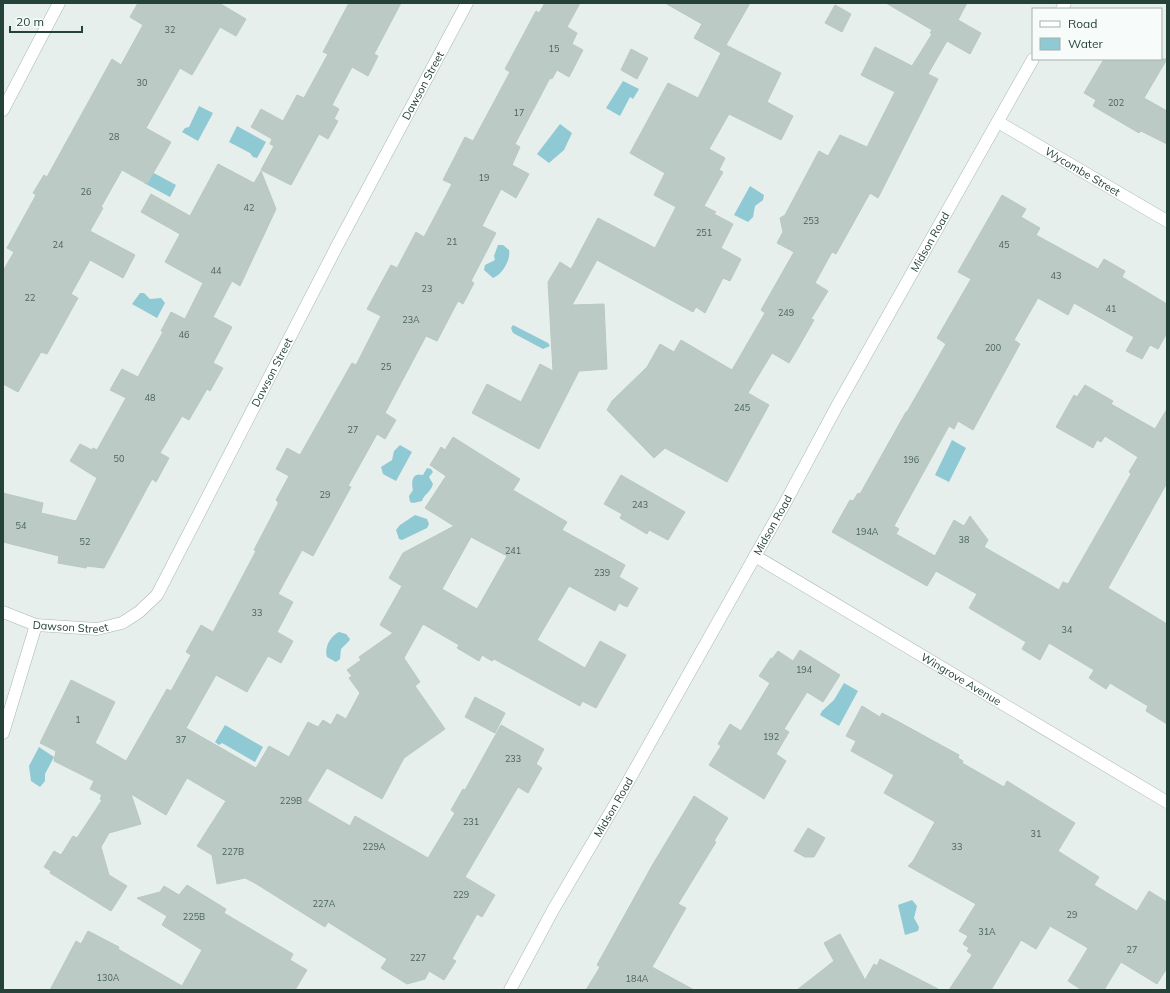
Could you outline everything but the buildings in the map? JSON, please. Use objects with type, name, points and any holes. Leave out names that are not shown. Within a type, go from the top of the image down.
[{"type":"street","points":[[3,110],[59,3]]},
{"type":"street","name":"Dawson Street","points":[[3,612],[36,625],[97,629],[122,623],[139,612],[157,594],[337,246],[467,3]]},
{"type":"street","name":"Midson Road","points":[[510,990],[755,556],[957,192],[1033,60]]},
{"type":"street","name":"Wycombe Street","points":[[998,122],[1167,221]]},
{"type":"street","name":"Wingrove Avenue","points":[[755,556],[1167,802]]},
{"type":"street","points":[[3,732],[36,625]]},
{"type":"water","points":[[623,81],[639,89],[633,99],[630,97],[620,116],[606,108]]},
{"type":"water","points":[[199,106],[213,113],[198,141],[182,132],[185,128],[189,127]]},
{"type":"water","points":[[560,124],[572,133],[564,150],[549,163],[537,154]]},
{"type":"water","points":[[237,126],[266,142],[257,158],[229,142]]},
{"type":"water","points":[[150,171],[176,185],[170,197],[144,183]]},
{"type":"water","points":[[750,186],[764,195],[763,200],[755,206],[753,217],[748,222],[734,215]]},
{"type":"water","points":[[498,245],[503,245],[509,250],[509,258],[500,274],[493,278],[484,270],[485,265],[495,260],[494,256]]},
{"type":"water","points":[[140,293],[144,293],[150,299],[161,298],[165,303],[157,318],[132,304]]},
{"type":"water","points":[[513,325],[548,343],[550,346],[543,349],[513,333],[511,328]]},
{"type":"water","points":[[952,440],[966,448],[949,482],[935,475]]},
{"type":"water","points":[[400,445],[412,452],[396,481],[383,474],[381,467],[392,460],[394,451]]},
{"type":"water","points":[[427,468],[431,469],[433,472],[429,477],[433,484],[432,487],[422,501],[413,503],[410,502],[409,496],[413,490],[412,484],[414,476],[419,474],[423,475]]},
{"type":"water","points":[[415,515],[427,519],[429,524],[427,528],[402,540],[399,539],[396,530],[400,525]]},
{"type":"water","points":[[339,632],[346,634],[350,639],[341,649],[340,659],[336,662],[327,657],[326,650],[330,639]]},
{"type":"water","points":[[844,683],[858,691],[839,726],[820,715],[822,711],[834,700]]},
{"type":"water","points":[[225,725],[263,747],[255,762],[222,743],[219,745],[215,742]]},
{"type":"water","points":[[39,747],[54,757],[45,774],[45,781],[40,787],[31,781],[29,766]]},
{"type":"water","points":[[912,900],[917,906],[914,918],[919,927],[918,931],[905,935],[898,905]]}]
